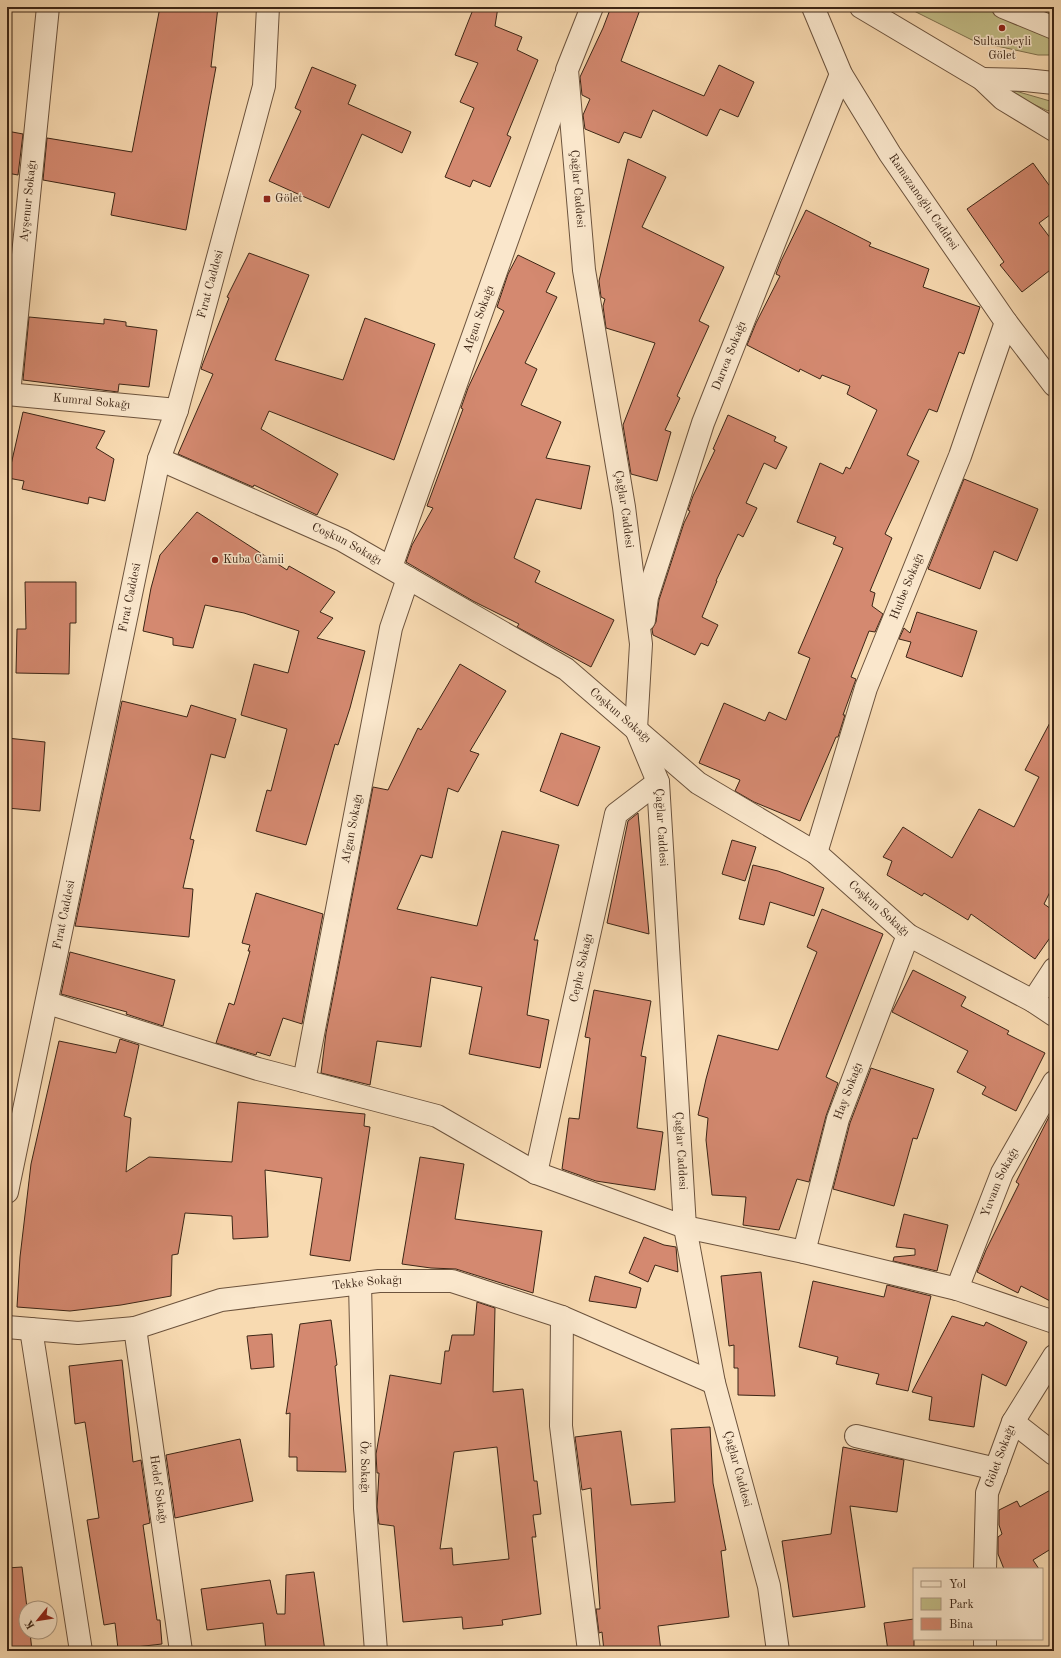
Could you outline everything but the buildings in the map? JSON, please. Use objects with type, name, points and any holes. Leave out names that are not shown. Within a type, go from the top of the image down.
[{"type":"street","name":"Ayşenur Sokağı","points":[[8,394],[48,7]]},
{"type":"street","name":"Fırat Caddesi","points":[[7,1192],[48,1003],[159,459],[177,410],[264,86],[268,7]]},
{"type":"street","name":"Çağlar Caddesi","points":[[592,7],[567,70],[584,270],[624,507],[640,644],[636,729],[658,782],[686,1227],[714,1383],[769,1586],[778,1651]]},
{"type":"street","name":"Ramazanoğlu Caddesi","points":[[813,7],[841,74],[890,154],[1006,322],[1054,385]]},
{"type":"street","points":[[861,7],[982,79],[1003,99],[1054,130]]},
{"type":"street","points":[[1003,7],[1054,28]]},
{"type":"street","name":"Afgan Sokağı","points":[[304,1081],[391,628],[399,573],[567,70]]},
{"type":"street","name":"Darıca Sokağı","points":[[640,644],[648,597],[704,422],[841,74]]},
{"type":"street","points":[[982,79],[1025,80],[1054,83]]},
{"type":"street","name":"Hutbe Sokağı","points":[[816,853],[866,688],[960,456],[1006,322]]},
{"type":"street","name":"Kumral Sokağı","points":[[8,394],[177,410]]},
{"type":"street","name":"Coşkun Sokağı","points":[[159,459],[342,540],[566,669],[698,783],[816,853],[908,935],[1033,1001],[1054,1015]]},
{"type":"street","name":"Cephe Sokağı","points":[[536,1173],[616,814],[658,782]]},
{"type":"street","name":"Hay Sokağı","points":[[804,1252],[838,1120],[908,935]]},
{"type":"street","points":[[1033,1001],[1054,970]]},
{"type":"street","points":[[48,1003],[258,1069],[437,1116],[536,1173],[686,1227],[804,1252],[957,1289],[1054,1322]]},
{"type":"street","name":"Yuvam Sokağı","points":[[957,1289],[1002,1173],[1054,1082]]},
{"type":"street","name":"Tekke Sokağı","points":[[7,1327],[78,1333],[135,1328],[221,1300],[379,1281],[452,1281],[562,1316],[714,1383]]},
{"type":"street","name":"Öz Sokağı","points":[[360,1283],[365,1508],[376,1651]]},
{"type":"street","points":[[562,1316],[561,1426],[589,1651]]},
{"type":"street","name":"Hedef Sokağı","points":[[135,1328],[182,1651]]},
{"type":"street","points":[[31,1329],[81,1651]]},
{"type":"street","name":"Gölet Sokağı","points":[[985,1568],[987,1493],[1013,1422],[1054,1356]]},
{"type":"street","points":[[1013,1422],[1054,1454]]},
{"type":"street","points":[[856,1436],[996,1469]]},
{"type":"street","points":[[985,1640],[985,1651]]},
{"type":"green space","name":"Sultanbeyli Gölet","points":[[906,7],[1054,7],[1054,55],[1038,55],[974,41]]},
{"type":"green space","points":[[1012,90],[1050,101],[1054,106],[1048,111],[1010,93]]},
{"type":"place","name":"Sultanbeyli Gölet","points":[[1002,28]]},
{"type":"place","name":"Gölet","points":[[267,199]]},
{"type":"place","name":"Kuba Camii","points":[[215,560]]}]
